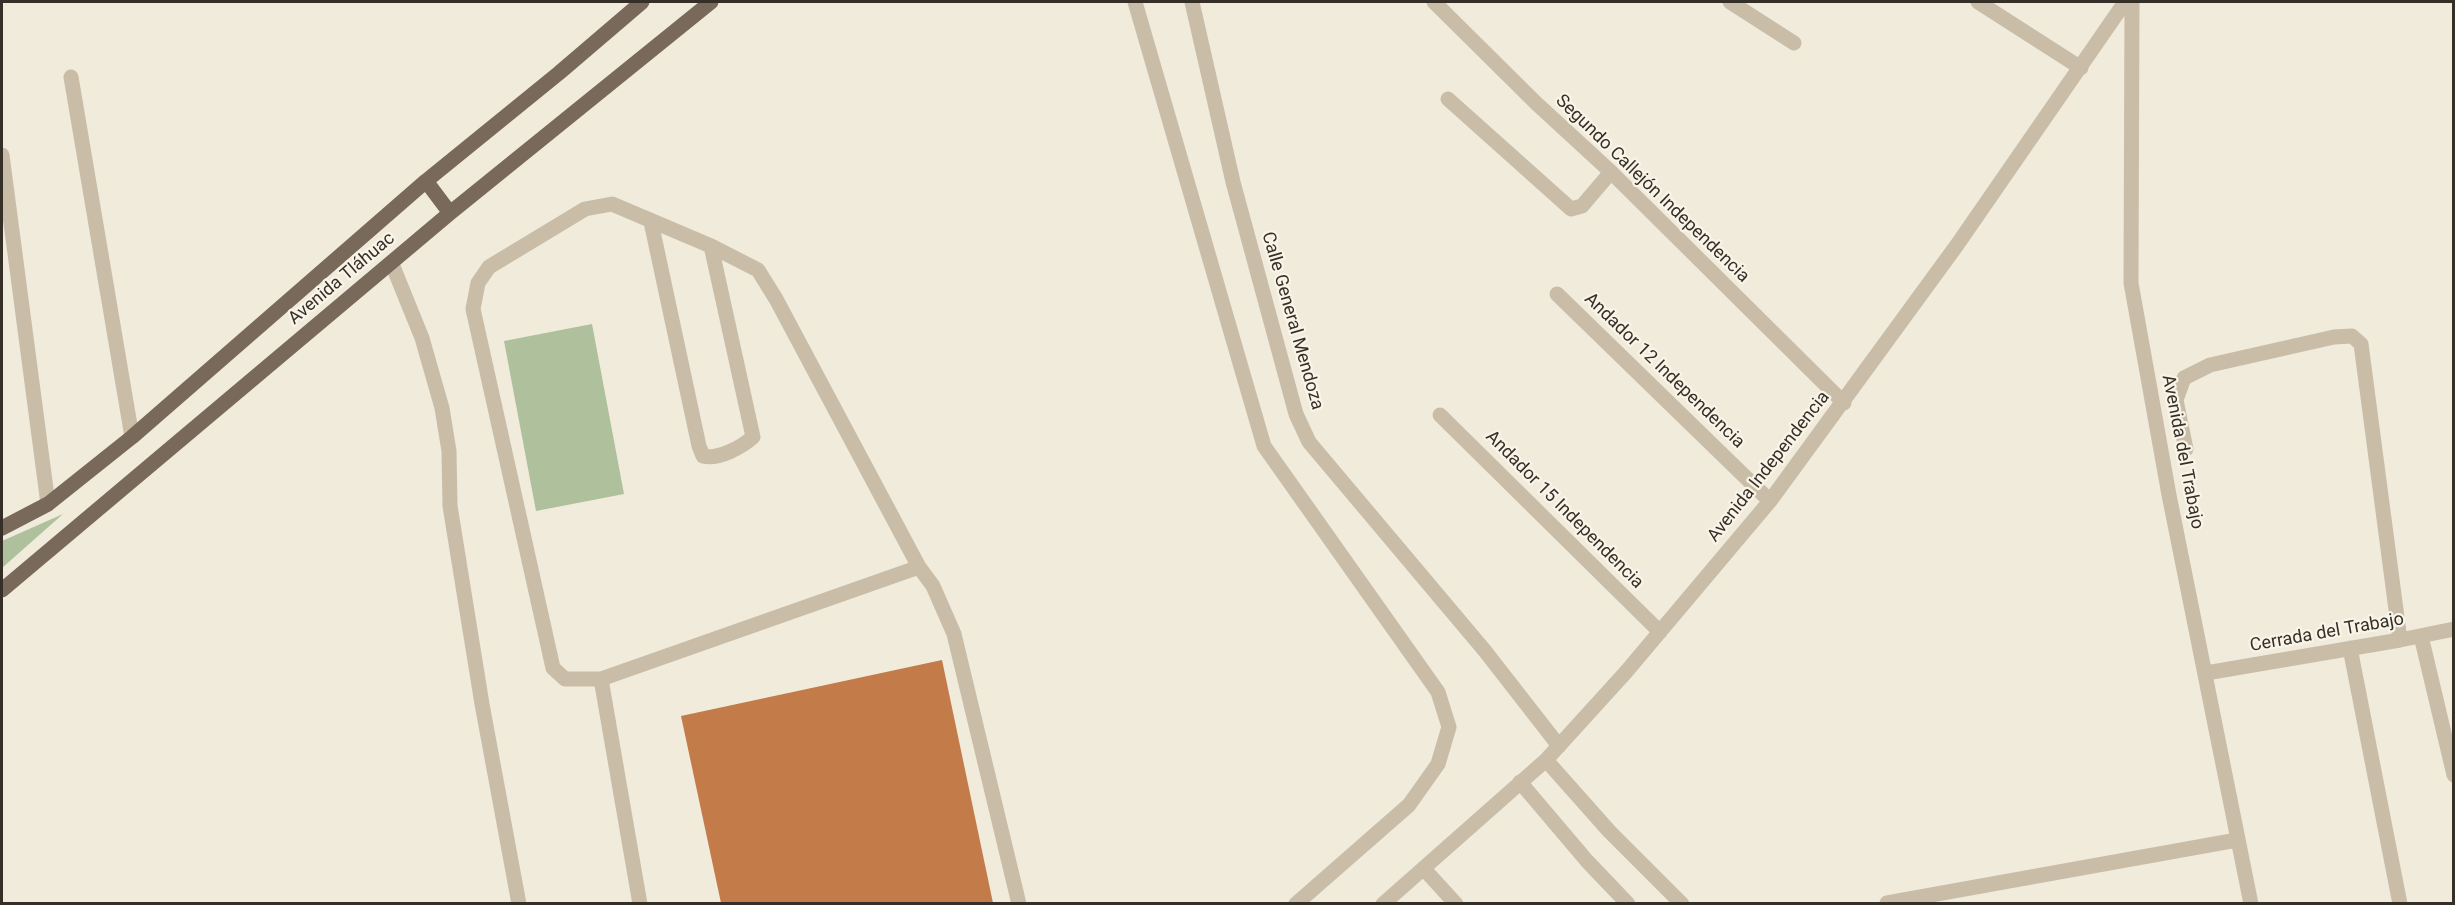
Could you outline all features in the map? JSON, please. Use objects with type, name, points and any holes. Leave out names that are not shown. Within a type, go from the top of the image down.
[{"type":"main road","name":"Avenida Tláhuac","points":[[2,528],[48,504],[132,437],[426,181],[642,2]]},
{"type":"main road","name":"Avenida Tláhuac","points":[[2,590],[450,213],[711,2]]},
{"type":"main road","points":[[426,181],[450,213]]},
{"type":"street","points":[[1135,2],[1264,446],[1438,692],[1449,727],[1438,764],[1409,805],[1296,903]]},
{"type":"street","name":"Calle General Mendoza","points":[[1192,2],[1233,182],[1296,414],[1309,442],[1485,651],[1559,746]]},
{"type":"street","name":"Segundo Callejón Independencia","points":[[1434,2],[1536,103],[1611,172],[1844,402]]},
{"type":"street","points":[[1730,2],[1794,43]]},
{"type":"street","points":[[1978,2],[2081,68]]},
{"type":"street","name":"Avenida Independencia","points":[[1383,903],[1546,760],[1660,632],[1770,501],[1957,246],[2125,2]]},
{"type":"street","name":"Avenida del Trabajo","points":[[2132,2],[2131,284],[2169,495],[2206,673],[2249,903]]},
{"type":"street","points":[[71,77],[132,437]]},
{"type":"street","points":[[1448,99],[1571,209],[1582,206],[1611,172]]},
{"type":"street","points":[[2,155],[48,504]]},
{"type":"street","points":[[919,567],[601,679],[565,679],[553,668],[473,309],[478,283],[489,267],[585,209],[612,204],[711,246],[758,270],[776,299],[919,567],[933,586],[954,634],[1018,903]]},
{"type":"street","points":[[651,222],[699,446],[703,456],[710,458],[746,444],[753,437],[711,246]]},
{"type":"street","points":[[392,264],[422,338],[442,408],[449,451],[450,506],[482,704],[519,903]]},
{"type":"street","name":"Andador 12 Independencia","points":[[1557,294],[1770,501]]},
{"type":"street","points":[[2186,449],[2176,400],[2184,378],[2210,365],[2334,337],[2352,336],[2361,344],[2400,640]]},
{"type":"street","name":"Andador 15 Independencia","points":[[1440,415],[1660,632]]},
{"type":"street","name":"Cerrada del Trabajo","points":[[2206,673],[2454,629]]},
{"type":"street","points":[[2421,636],[2454,774]]},
{"type":"street","points":[[2350,648],[2400,903]]},
{"type":"street","points":[[601,679],[640,903]]},
{"type":"street","points":[[1546,760],[1609,831],[1682,903]]},
{"type":"street","points":[[1520,783],[1587,861],[1628,903]]},
{"type":"street","points":[[1887,903],[2237,840]]},
{"type":"street","points":[[1424,869],[1456,903]]},
{"type":"green space","points":[[592,324],[624,494],[536,511],[504,341]]},
{"type":"green space","points":[[63,514],[2,568],[2,541]]},
{"type":"building","points":[[942,660],[993,903],[721,903],[681,716]]}]
